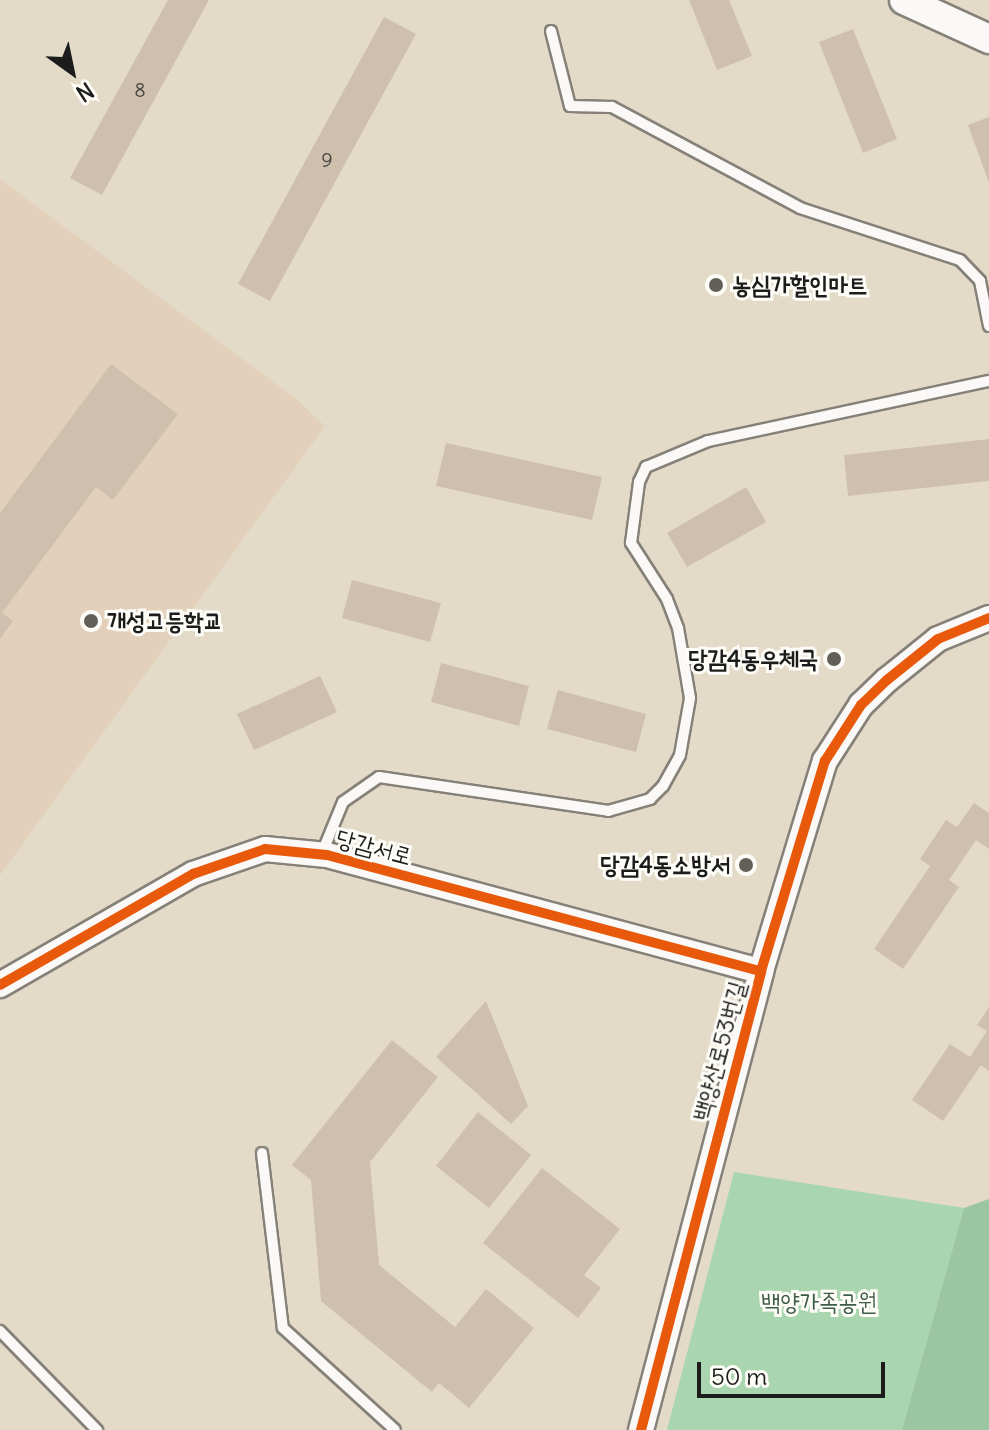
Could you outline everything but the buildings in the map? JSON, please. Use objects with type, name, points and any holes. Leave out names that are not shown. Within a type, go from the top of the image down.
[{"type":"main road","points":[[904,0],[989,39]]},
{"type":"street","name":"백양산로53번길","points":[[641,1430],[761,971],[817,782],[836,740],[861,705],[914,656],[938,639],[989,618]]},
{"type":"street","name":"당감서로","points":[[0,985],[193,874],[234,856],[265,849],[321,854],[761,971]]},
{"type":"lane","points":[[551,31],[570,106],[612,107],[800,208],[960,260],[980,281],[989,326]]},
{"type":"lane","points":[[321,854],[343,802],[379,777],[608,811],[650,799],[663,786],[680,755],[690,698],[678,628],[667,599],[631,543],[633,511],[646,467],[708,441],[989,381]]},
{"type":"lane","points":[[262,1153],[283,1328],[395,1430]]},
{"type":"lane","points":[[0,1331],[97,1430]]},
{"type":"shaded area","name":"개성고등학교","points":[[0,179],[295,398],[325,426],[0,875]]},
{"type":"green space","name":"백양가족공원","points":[[734,1172],[964,1208],[902,1430],[667,1430]]},
{"type":"green space","points":[[989,1199],[989,1430],[902,1430],[964,1208]]},
{"type":"cycle path","points":[[641,1430],[761,971],[825,761],[861,705],[887,680],[938,639],[989,618]]},
{"type":"cycle path","points":[[0,985],[193,874],[265,849],[327,855],[761,971]]},
{"type":"place","name":"농심가할인마트","points":[[716,285]]},
{"type":"place","name":"개성고등학교","points":[[91,621]]},
{"type":"place","name":"당감4동우체국","points":[[834,659]]},
{"type":"place","name":"당감4동소방서","points":[[746,865]]}]
